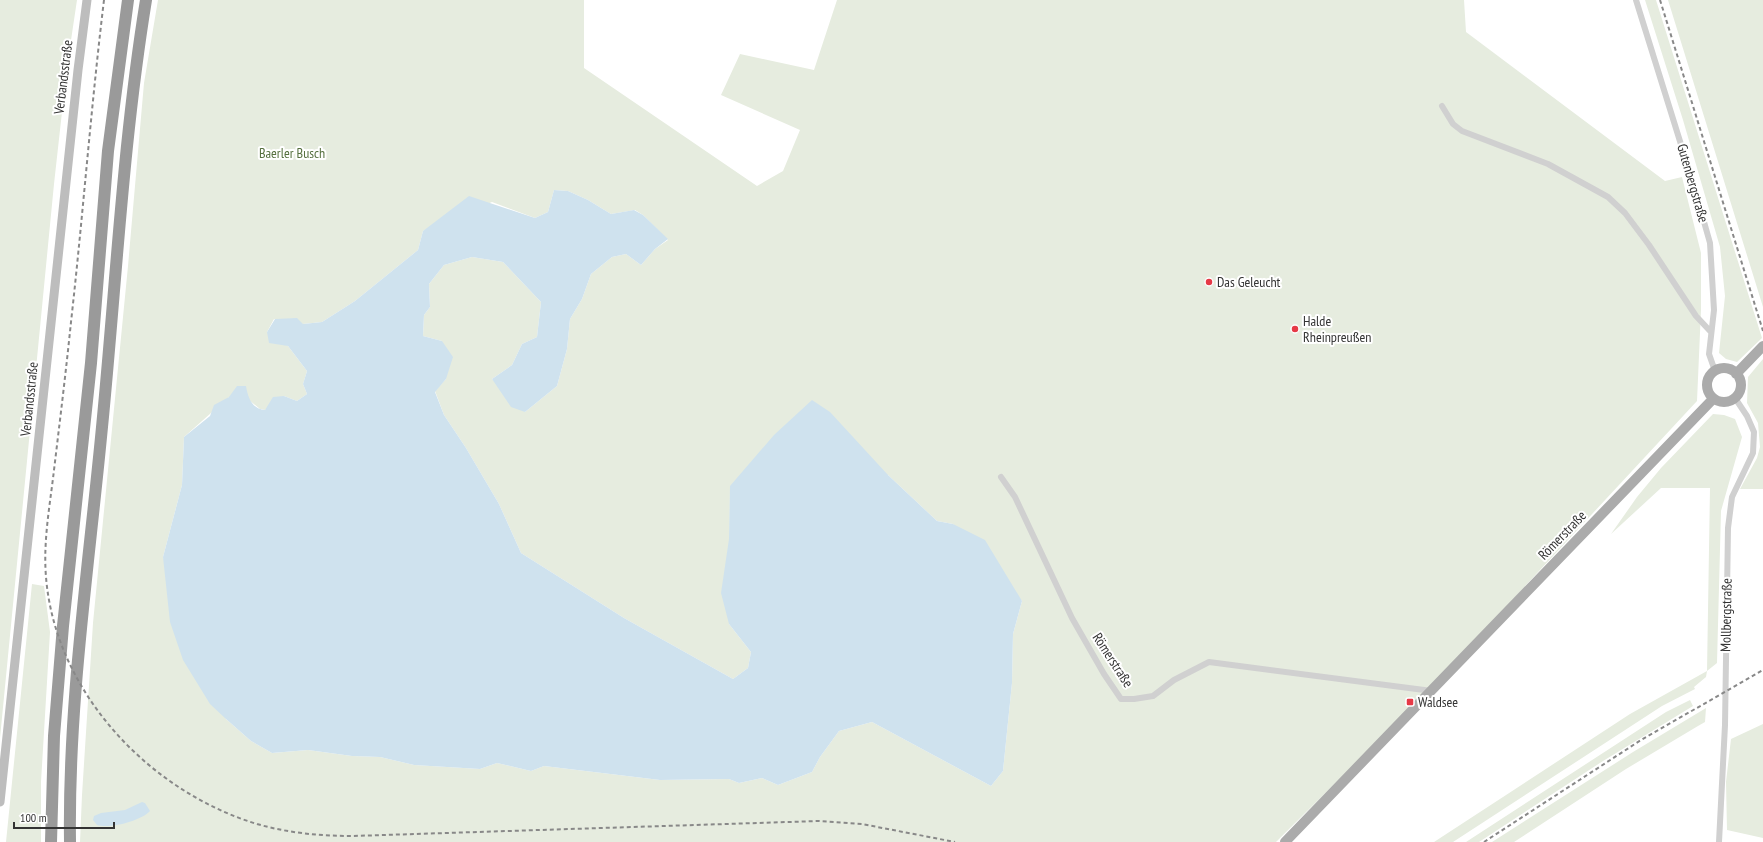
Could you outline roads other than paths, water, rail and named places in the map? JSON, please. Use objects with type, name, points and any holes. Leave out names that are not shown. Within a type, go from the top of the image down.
[{"type":"highway","points":[[51,842],[54,736],[63,626],[91,363],[108,151],[128,0]]},
{"type":"highway","points":[[70,842],[69,790],[76,685],[107,377],[130,105],[146,0]]},
{"type":"main road","name":"Verbandsstraße","points":[[0,802],[78,70],[87,0]]},
{"type":"main road","points":[[1736,374],[1763,346]]},
{"type":"main road","points":[[1728,369],[1736,374],[1740,384],[1740,389],[1734,398],[1726,402],[1713,399],[1709,394],[1707,384],[1711,374],[1715,371],[1728,369]]},
{"type":"main road","name":"Römerstraße","points":[[1285,842],[1713,399]]},
{"type":"street","name":"Gutenbergstraße","points":[[1636,0],[1689,169],[1710,243],[1713,294],[1709,354],[1715,371]]},
{"type":"street","points":[[1442,106],[1453,124],[1462,131],[1548,164],[1608,197],[1625,214],[1649,245],[1696,316],[1711,332]]},
{"type":"street","name":"Mollbergstraße","points":[[1719,842],[1725,725],[1728,528],[1732,496],[1752,453],[1754,432],[1747,416],[1734,398]]},
{"type":"street","name":"Römerstraße","points":[[1001,477],[1015,497],[1087,646],[1121,699],[1134,699],[1153,696],[1174,680],[1209,662],[1432,691]]},
{"type":"water","points":[[554,190],[568,191],[588,200],[611,214],[634,210],[643,215],[668,239],[655,249],[641,265],[626,254],[612,257],[591,274],[582,299],[570,319],[567,349],[557,386],[525,412],[511,407],[492,379],[512,365],[522,344],[537,337],[541,302],[503,262],[472,257],[444,265],[429,284],[430,307],[424,315],[423,336],[442,341],[453,357],[446,379],[435,392],[444,415],[466,448],[499,504],[521,553],[624,618],[733,679],[748,668],[751,652],[729,624],[721,593],[729,539],[730,486],[774,435],[812,400],[830,412],[888,475],[937,521],[953,524],[985,540],[1022,601],[1013,634],[1012,683],[1003,771],[991,786],[872,722],[839,731],[820,757],[812,772],[778,785],[762,778],[739,783],[729,779],[660,780],[544,766],[531,771],[497,763],[480,769],[414,765],[380,757],[352,756],[308,750],[272,753],[251,741],[210,704],[183,660],[170,622],[163,557],[182,485],[184,437],[210,416],[214,405],[229,397],[237,386],[246,386],[251,402],[257,408],[265,410],[273,397],[284,396],[297,401],[307,394],[303,384],[307,371],[288,346],[269,343],[267,332],[275,319],[297,318],[303,324],[322,322],[355,301],[418,250],[423,231],[469,196],[535,218],[548,212]]},
{"type":"water","points":[[142,802],[145,803],[150,811],[146,815],[133,821],[117,825],[103,826],[97,825],[93,820],[94,816],[101,813],[125,810]]},
{"type":"railway","points":[[104,0],[61,414],[47,523],[45,564],[53,619],[67,659],[88,697],[114,731],[145,761],[179,788],[217,809],[257,824],[292,832],[316,835],[353,836],[819,821],[862,824],[955,842]]},
{"type":"railway","points":[[1660,0],[1763,331]]},
{"type":"railway","points":[[1484,842],[1641,740],[1763,670]]},
{"type":"place","name":"Das Geleucht","points":[[1209,282]]},
{"type":"place","name":"Halde Rheinpreußen","points":[[1295,329]]},
{"type":"place","name":"Waldsee","points":[[1410,702]]},
{"type":"park label","name":"Baerler Busch","points":[[292,153]]}]
